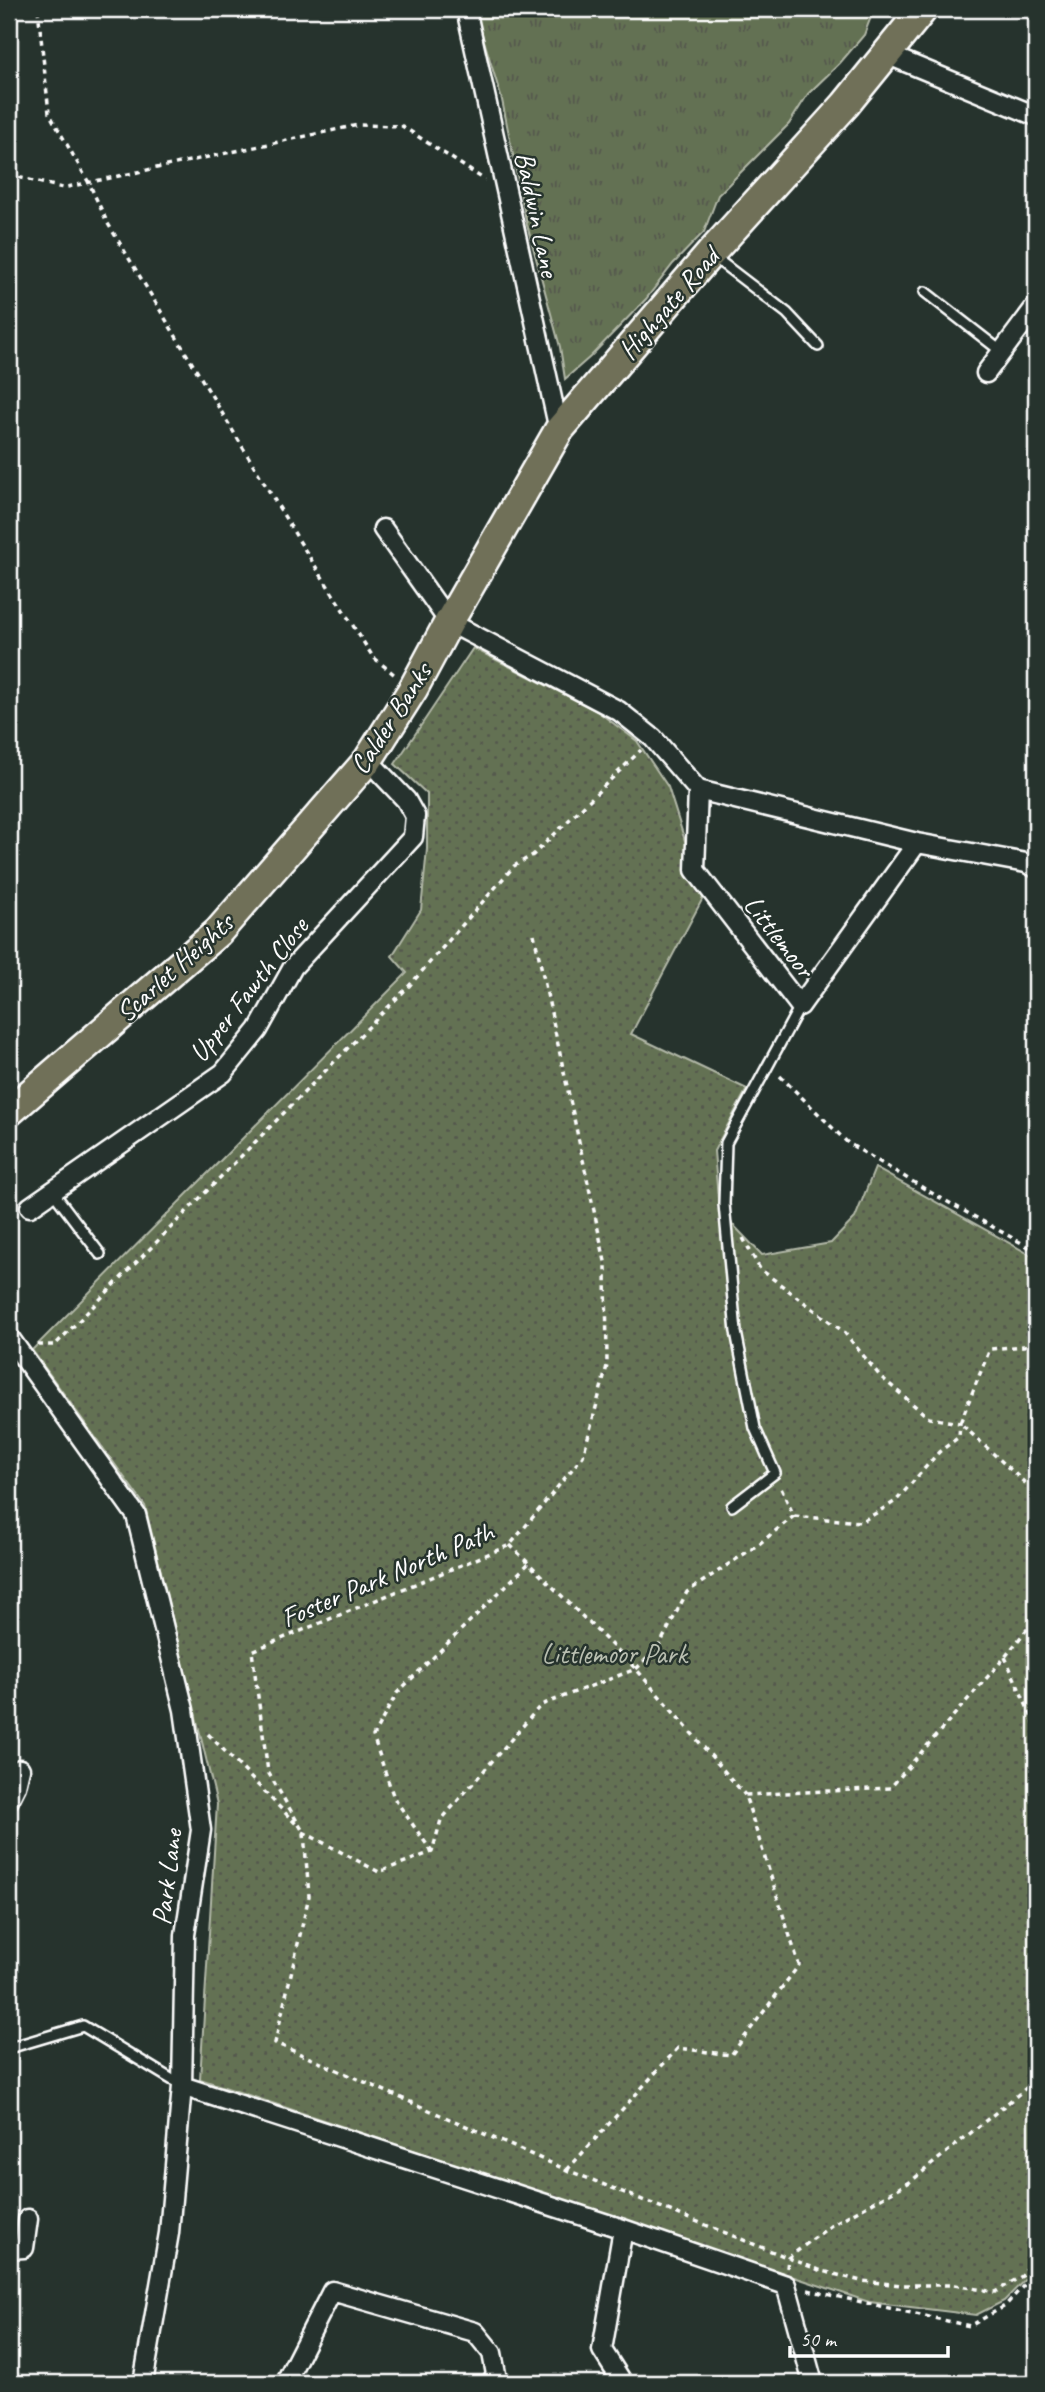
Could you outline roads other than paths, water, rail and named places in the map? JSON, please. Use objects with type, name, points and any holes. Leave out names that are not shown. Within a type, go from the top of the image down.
[{"type":"main road","name":"Highgate Road","points":[[449,622],[559,430],[710,254],[845,105],[923,9]]},
{"type":"main road","name":"Calder Banks","points":[[326,810],[368,760],[413,689],[449,622]]},
{"type":"main road","name":"Scarlet Heights","points":[[9,1112],[218,932],[326,810]]},
{"type":"street","name":"Baldwin Lane","points":[[468,9],[559,430]]},
{"type":"street","points":[[886,54],[1036,116]]},
{"type":"street","points":[[986,373],[1036,306]]},
{"type":"street","points":[[383,529],[449,622],[619,711],[653,738],[698,790],[917,843],[1026,863],[1036,868]]},
{"type":"street","name":"Upper Fawth Close","points":[[30,1207],[223,1073],[258,1030],[293,967],[413,837],[415,816],[406,800],[368,760]]},
{"type":"street","name":"Littlemoor","points":[[698,790],[695,870],[800,1006],[917,843]]},
{"type":"street","name":"Park Lane","points":[[11,1341],[136,1515],[184,1710],[201,1830],[185,1935],[182,2086],[169,2233],[143,2383]]},
{"type":"street","points":[[9,1800],[20,1769]]},
{"type":"street","points":[[182,2086],[623,2229],[786,2285],[813,2383]]},
{"type":"street","points":[[9,2249],[24,2248],[28,2219]]},
{"type":"street","points":[[623,2229],[602,2350],[624,2383]]},
{"type":"street","points":[[285,2383],[332,2291],[475,2332],[492,2353],[496,2374],[492,2383]]},
{"type":"lane","points":[[710,254],[787,313],[818,346]]},
{"type":"lane","points":[[925,292],[1002,352]]},
{"type":"lane","points":[[732,1506],[775,1473],[755,1428],[736,1332],[724,1204],[726,1143],[800,1006]]},
{"type":"lane","points":[[53,1192],[100,1254]]},
{"type":"lane","points":[[9,2048],[83,2026],[182,2086]]},
{"type":"park label","name":"Littlemoor Park","points":[[614,1653]]}]
